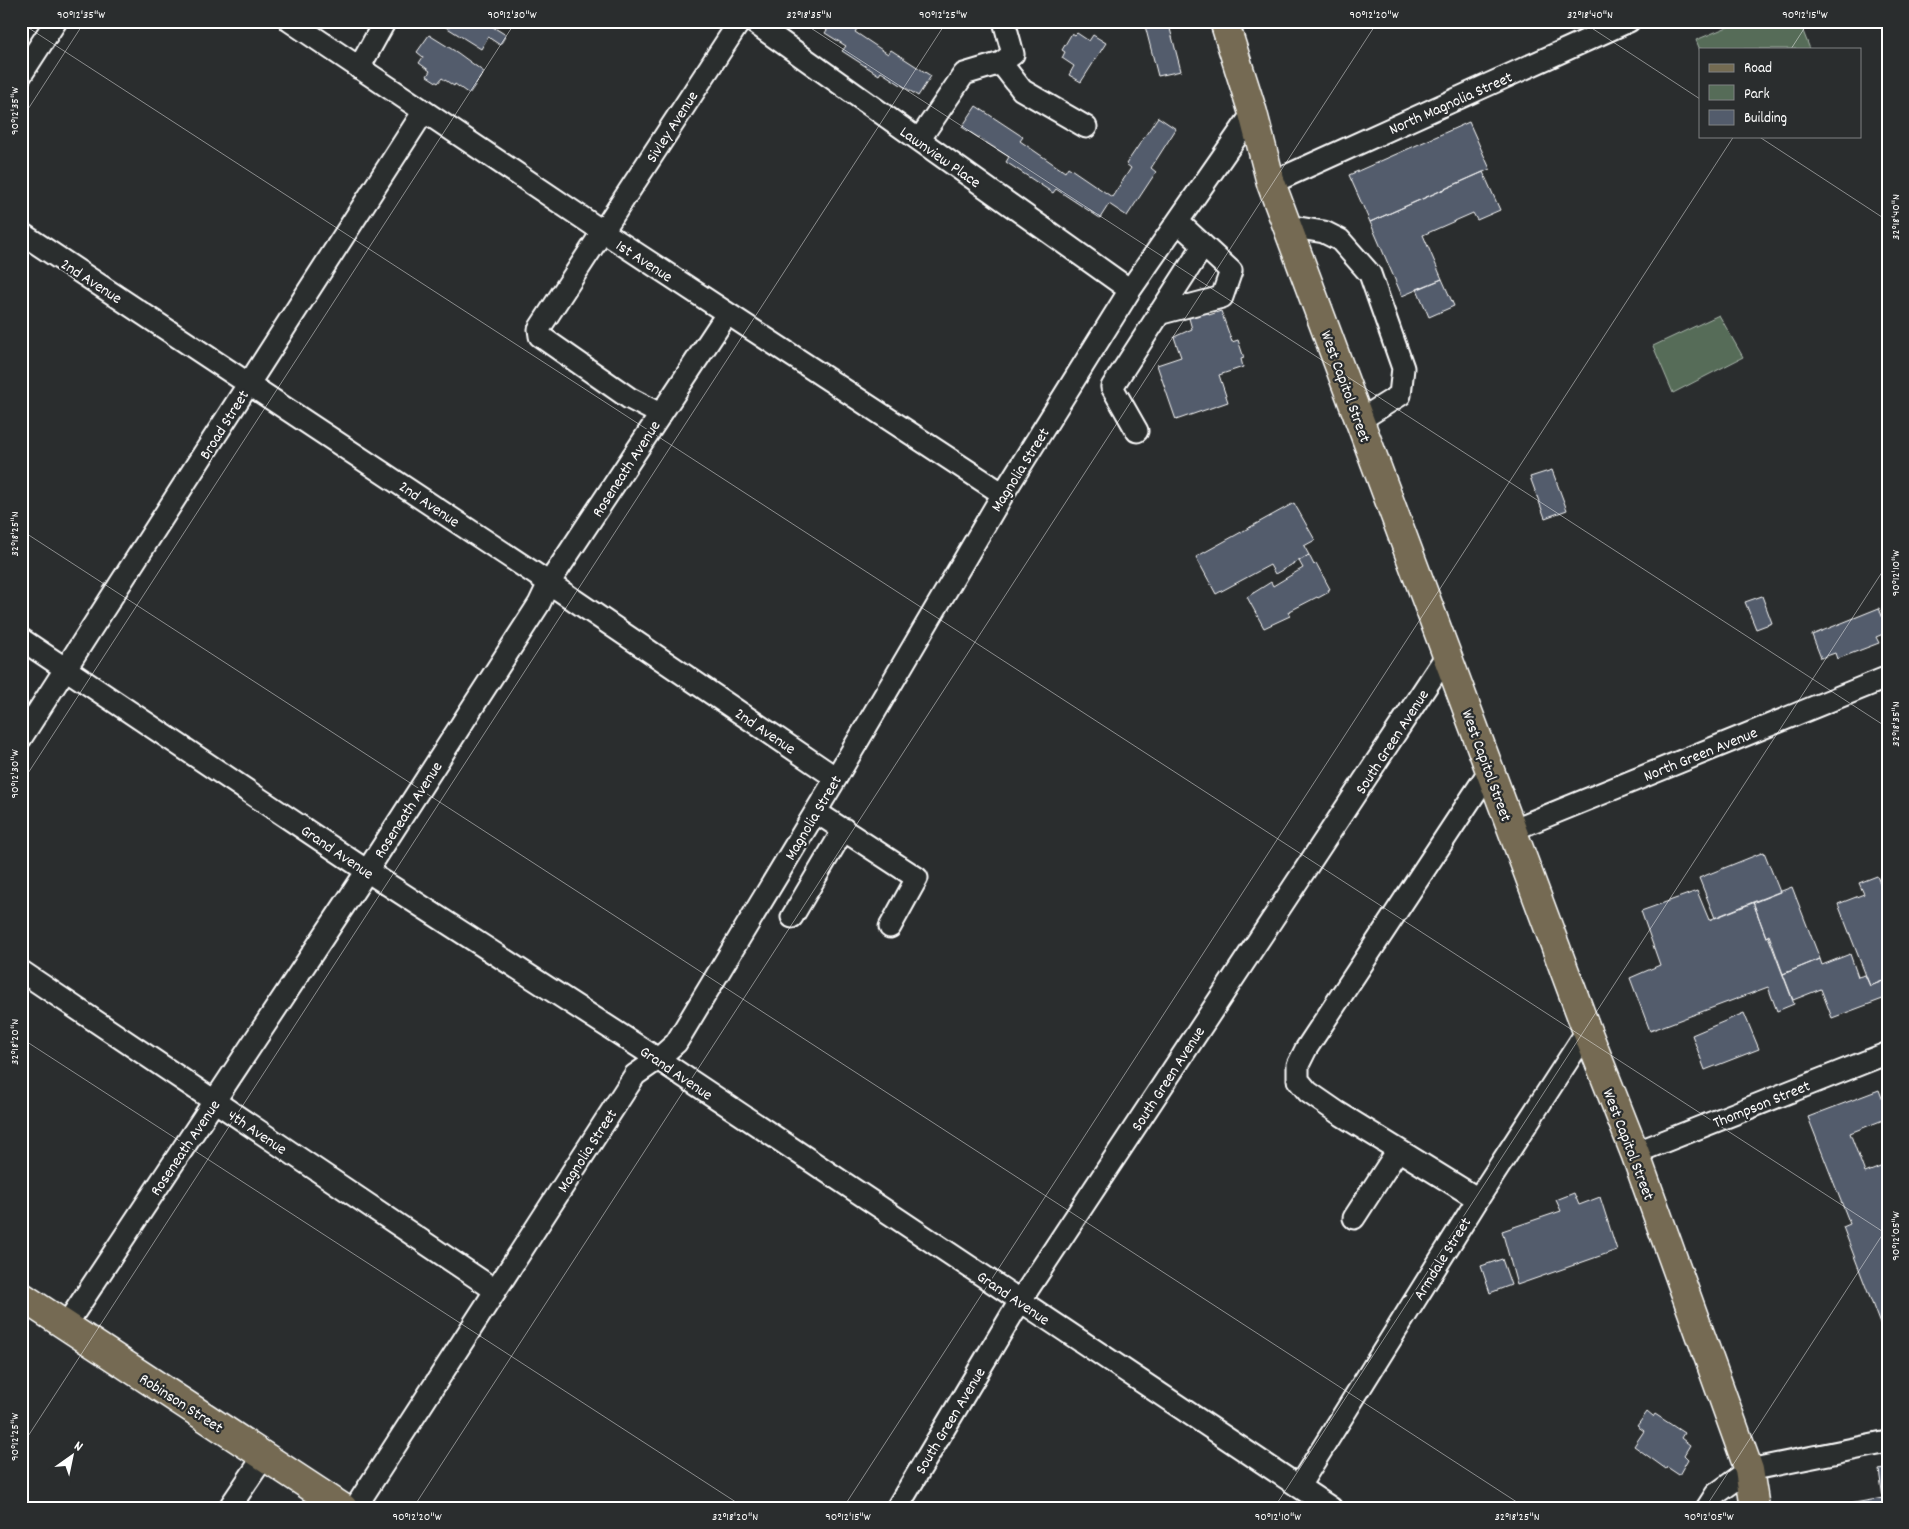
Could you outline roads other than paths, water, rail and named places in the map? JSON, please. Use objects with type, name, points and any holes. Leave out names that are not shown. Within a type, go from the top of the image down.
[{"type":"main road","name":"West Capitol Street","points":[[1224,21],[1253,113],[1272,183],[1287,226],[1587,1031],[1635,1153],[1748,1470],[1756,1508]]},
{"type":"main road","name":"Robinson Street","points":[[21,1296],[343,1508]]},
{"type":"street","points":[[21,74],[56,21]]},
{"type":"street","name":"1st Avenue","points":[[290,21],[727,314],[1003,494]]},
{"type":"street","points":[[359,68],[385,21]]},
{"type":"street","name":"Sivley Avenue","points":[[660,414],[629,398],[540,336],[539,329],[740,21]]},
{"type":"street","name":"Lawnview Place","points":[[752,21],[1130,290]]},
{"type":"street","points":[[919,140],[964,74],[1001,63],[1013,54],[1004,21]]},
{"type":"street","name":"North Magnolia Street","points":[[1272,183],[1629,21]]},
{"type":"street","points":[[1001,63],[1022,90],[1086,127]]},
{"type":"street","name":"Broad Street","points":[[21,738],[424,111]]},
{"type":"street","name":"Magnolia Street","points":[[355,1508],[635,1075],[658,1059],[676,1043],[816,812],[1003,494],[1130,290],[1253,113]]},
{"type":"street","points":[[1163,313],[1181,319],[1204,309],[1222,297],[1231,271],[1178,222]]},
{"type":"street","points":[[1287,226],[1324,232],[1340,240],[1370,274],[1403,368],[1400,395],[1360,420]]},
{"type":"street","name":"2nd Avenue","points":[[21,233],[549,583],[836,778]]},
{"type":"street","points":[[1112,387],[1163,313],[1203,246]]},
{"type":"street","points":[[1163,313],[1204,309]]},
{"type":"street","name":"Roseneath Avenue","points":[[66,1325],[367,871],[539,604],[549,583],[727,314]]},
{"type":"street","points":[[1089,357],[1112,387],[1137,431]]},
{"type":"street","name":"Grand Avenue","points":[[21,640],[367,871],[658,1059],[1332,1508]]},
{"type":"street","name":"South Green Avenue","points":[[897,1508],[1020,1301],[1447,655]]},
{"type":"street","name":"North Green Avenue","points":[[1512,830],[1888,677]]},
{"type":"street","points":[[1478,1200],[1308,1092],[1298,1080],[1298,1065],[1306,1049],[1490,770]]},
{"type":"street","points":[[816,812],[917,878],[890,927]]},
{"type":"street","points":[[792,917],[844,829]]},
{"type":"street","name":"4th Avenue","points":[[21,971],[495,1290]]},
{"type":"street","name":"Armdale Street","points":[[1299,1486],[1478,1200],[1587,1031]]},
{"type":"street","name":"Thompson Street","points":[[1635,1153],[1888,1053]]},
{"type":"street","points":[[1354,1218],[1398,1150]]},
{"type":"street","points":[[1707,1508],[1716,1494],[1748,1470],[1888,1442]]},
{"type":"street","points":[[229,1508],[265,1455]]}]
